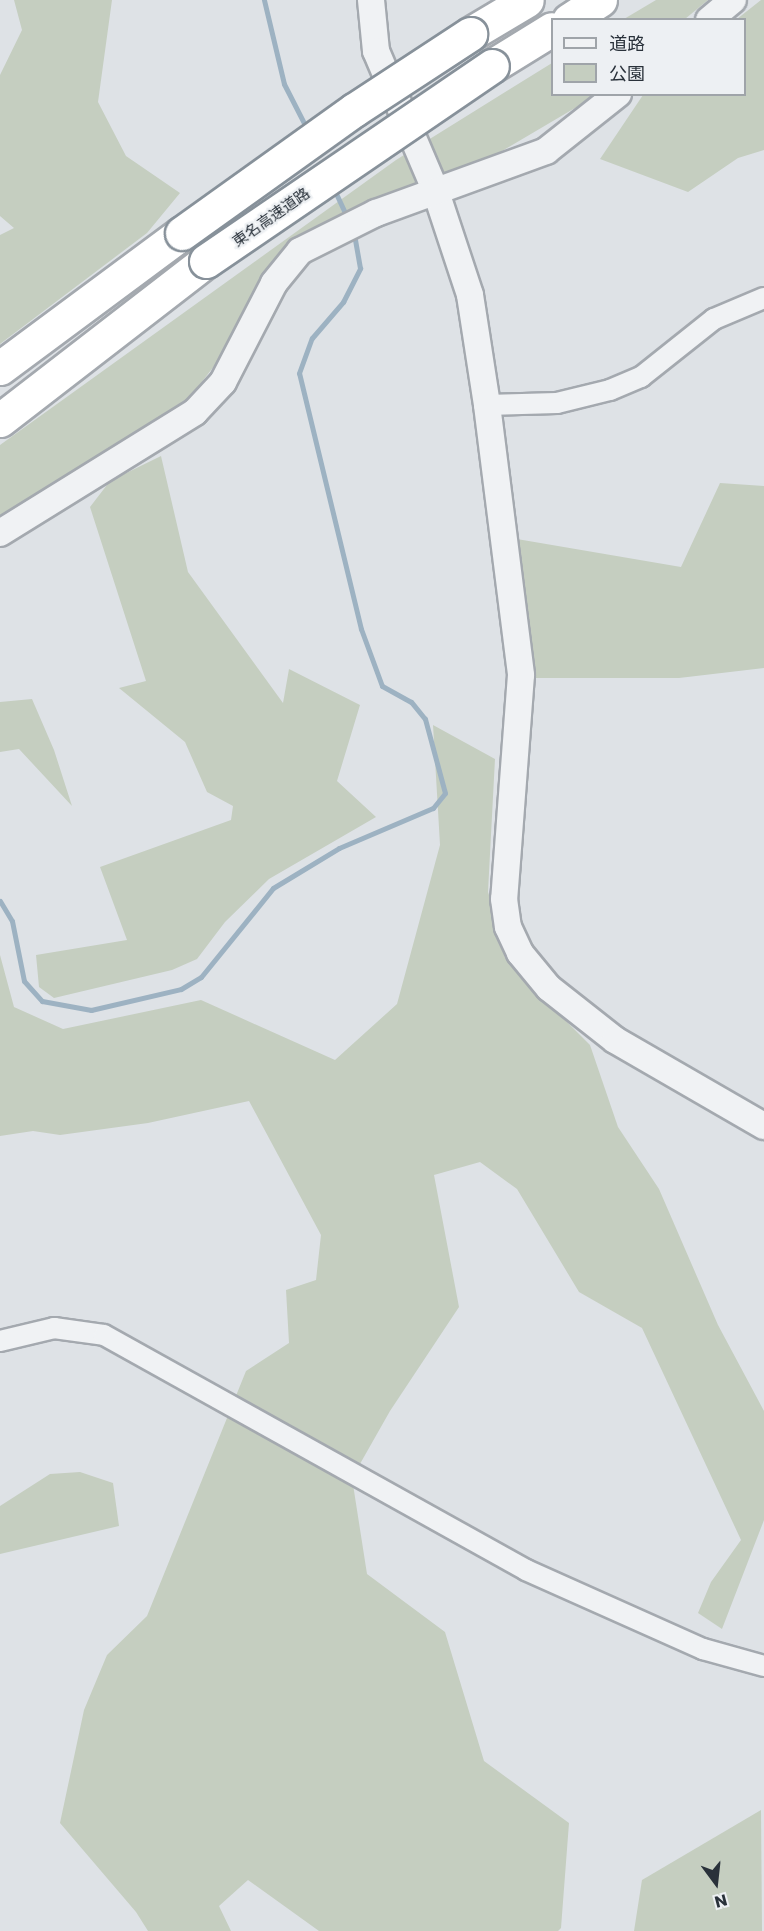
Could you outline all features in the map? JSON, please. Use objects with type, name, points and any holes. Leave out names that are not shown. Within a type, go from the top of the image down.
[{"type":"highway","points":[[0,368],[182,233],[354,110],[470,34],[527,0]]},
{"type":"highway","points":[[572,18],[600,0]]},
{"type":"highway","name":"東名高速道路","points":[[0,420],[206,261],[492,66],[551,31]]},
{"type":"street","points":[[371,0],[376,51],[436,192],[470,295],[487,405],[521,675],[504,899],[508,927],[520,953],[549,988],[615,1040],[764,1126]]},
{"type":"street","points":[[711,18],[733,0]]},
{"type":"street","points":[[0,533],[195,412],[223,382],[274,283],[300,251],[376,213],[546,151],[615,96]]},
{"type":"street","points":[[487,405],[557,403],[610,390],[641,377],[714,319],[764,298]]},
{"type":"street","points":[[0,1341],[54,1328],[104,1335],[526,1570],[703,1649],[764,1666]]},
{"type":"green space","points":[[14,0],[112,0],[98,102],[126,156],[180,193],[147,233],[0,344],[0,235],[14,228],[0,216],[0,75],[22,30]]},
{"type":"green space","points":[[656,0],[708,0],[686,18],[626,18]]},
{"type":"green space","points":[[764,0],[764,150],[738,158],[688,192],[600,159],[642,96],[746,96],[746,18],[738,18]]},
{"type":"green space","points":[[551,64],[551,96],[595,96],[492,157],[290,239],[222,356],[183,406],[0,518],[0,445],[396,160]]},
{"type":"green space","points":[[161,456],[188,572],[283,703],[289,669],[360,705],[337,781],[376,817],[269,879],[225,922],[197,959],[172,970],[54,998],[39,987],[36,955],[127,940],[100,867],[231,820],[233,806],[207,792],[185,742],[119,688],[146,681],[90,507],[110,481]]},
{"type":"green space","points":[[720,483],[764,486],[764,668],[679,678],[529,678],[511,538],[681,567]]},
{"type":"green space","points":[[32,699],[54,750],[72,806],[19,749],[0,752],[0,702]]},
{"type":"green space","points":[[433,725],[495,759],[488,892],[513,968],[590,1045],[618,1127],[659,1189],[718,1325],[764,1411],[764,1520],[722,1629],[698,1613],[711,1582],[741,1540],[642,1328],[579,1292],[517,1189],[480,1162],[434,1175],[459,1307],[390,1411],[352,1478],[367,1574],[445,1632],[484,1761],[569,1823],[561,1928],[558,1931],[319,1931],[248,1880],[219,1906],[231,1931],[148,1931],[136,1912],[60,1823],[84,1710],[107,1655],[147,1616],[246,1371],[289,1343],[286,1290],[316,1280],[321,1235],[249,1101],[148,1123],[60,1135],[33,1131],[0,1136],[0,955],[14,1007],[63,1029],[201,1000],[335,1060],[397,1004],[440,845]]},
{"type":"green space","points":[[80,1472],[113,1483],[119,1526],[0,1554],[0,1506],[50,1474]]},
{"type":"green space","points":[[761,1810],[762,1931],[634,1931],[642,1880]]},
{"type":"waterway","points":[[264,0],[284,84],[307,129]]},
{"type":"waterway","points":[[333,187],[348,219]]},
{"type":"waterway","points":[[0,901],[12,921],[24,981],[42,1001],[91,1010],[181,989],[201,977],[273,888],[339,848],[433,808],[445,793],[425,719],[411,702],[382,686],[361,629],[299,373],[312,338],[343,302],[360,268],[354,234]]}]
